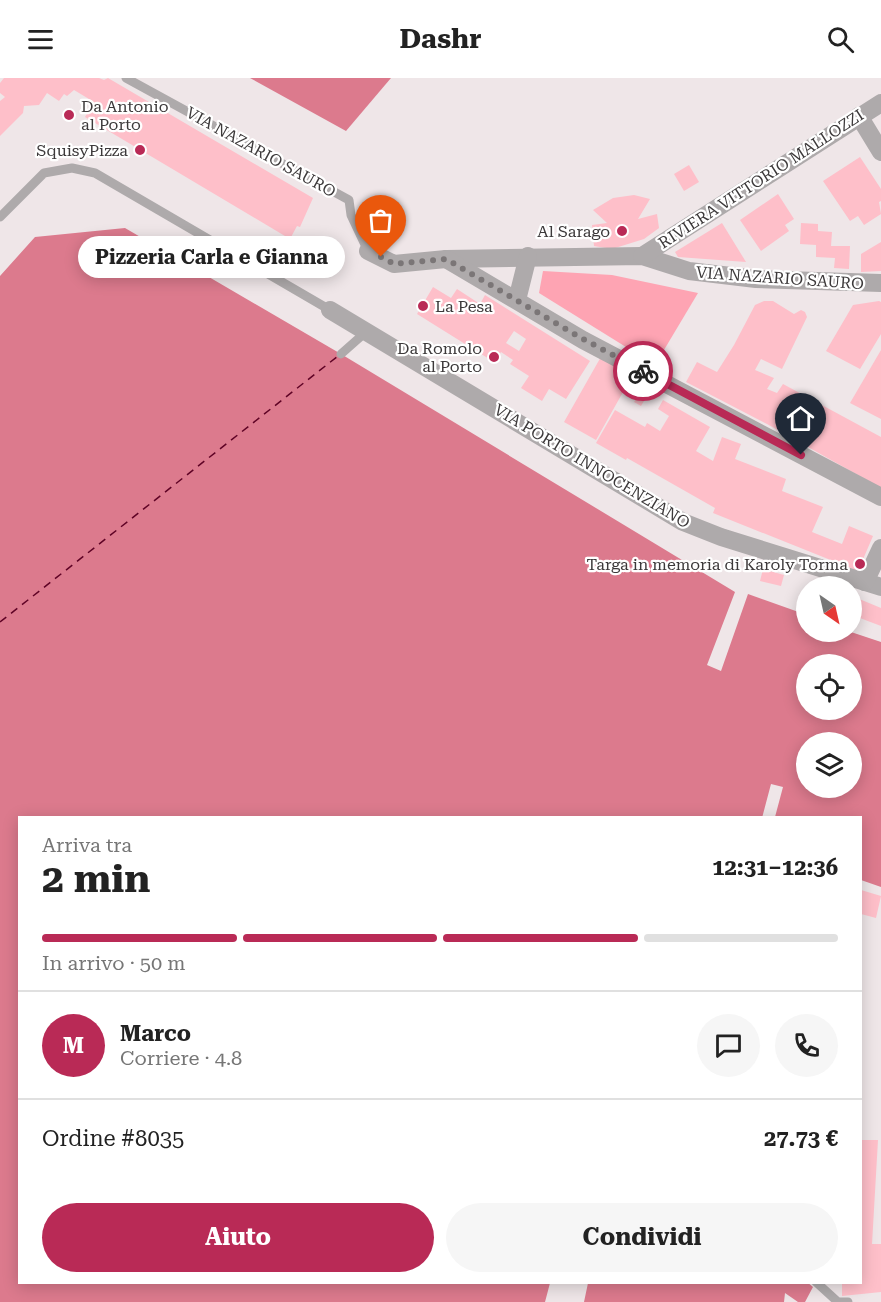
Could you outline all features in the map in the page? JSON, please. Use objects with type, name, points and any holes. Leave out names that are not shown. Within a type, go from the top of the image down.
[{"type":"street","name":"RIVIERA VITTORIO MALLOZZI","points":[[642,256],[881,103]]},
{"type":"street","points":[[859,116],[881,152]]},
{"type":"street","name":"VIA NAZARIO SAURO","points":[[368,251],[394,264],[446,259],[528,256],[642,256],[689,271],[756,279],[881,284]]},
{"type":"street","points":[[517,300],[528,256]]},
{"type":"street","points":[[446,259],[593,345],[881,497]]},
{"type":"street","name":"VIA PORTO INNOCENZIANO","points":[[330,310],[683,522],[721,537],[873,584]]},
{"type":"street","points":[[873,584],[881,548]]},
{"type":"lane","name":"VIA NAZARIO SAURO","points":[[126,78],[349,201],[351,215],[368,251]]},
{"type":"lane","points":[[0,217],[44,172],[72,168],[95,173],[330,310]]},
{"type":"lane","points":[[341,354],[367,331]]},
{"type":"lane","points":[[818,1284],[838,1302],[848,1302]]},
{"type":"shaded area","points":[[250,78],[391,78],[346,131]]},
{"type":"shaded area","points":[[125,228],[341,354],[735,592],[707,665],[721,671],[748,594],[796,611],[796,642],[862,642],[862,636],[881,642],[881,887],[862,880],[862,816],[775,816],[783,787],[771,784],[763,816],[18,816],[18,1284],[550,1284],[545,1302],[0,1302],[0,276],[35,237]]},
{"type":"shaded area","points":[[543,271],[612,275],[698,293],[655,365],[539,293]]},
{"type":"shaded area","points":[[588,1284],[809,1284],[813,1287],[805,1302],[798,1302],[785,1293],[784,1302],[584,1302]]},
{"type":"building","points":[[4,78],[99,78],[104,80],[108,78],[313,198],[300,227],[297,226],[290,239],[85,117],[94,102],[74,90],[67,96],[64,94],[59,101],[47,93],[39,105],[24,106],[23,113],[0,136],[0,101],[5,97],[0,93],[0,83]]},
{"type":"building","points":[[860,157],[881,189],[881,201],[879,202],[881,214],[864,225],[858,216],[850,221],[823,181]]},
{"type":"building","points":[[689,165],[699,182],[684,191],[674,174]]},
{"type":"building","points":[[778,194],[794,219],[785,225],[789,231],[761,251],[740,220]]},
{"type":"building","points":[[634,195],[650,199],[638,219],[657,214],[659,228],[644,239],[612,249],[594,246],[592,225],[607,223],[593,210],[613,198]]},
{"type":"building","points":[[722,223],[746,262],[678,257],[675,252]]},
{"type":"building","points":[[801,223],[818,224],[818,231],[832,232],[831,246],[850,246],[849,269],[834,268],[835,258],[816,257],[816,245],[800,244]]},
{"type":"building","points":[[881,242],[881,271],[861,272],[861,254]]},
{"type":"building","points":[[433,287],[451,298],[457,289],[480,304],[485,295],[590,361],[566,399],[549,389],[542,401],[521,388],[529,376],[510,364],[513,360],[501,352],[494,362],[417,314]],"holes":[[[514,331],[526,339],[519,351],[506,343]]]},
{"type":"building","points":[[764,301],[773,301],[794,314],[801,310],[807,317],[782,369],[761,359],[755,370],[774,378],[767,389],[777,393],[783,384],[881,437],[881,488],[686,382],[697,362],[717,372],[755,305]]},
{"type":"building","points":[[881,302],[881,334],[860,369],[826,351],[853,305]]},
{"type":"building","points":[[881,350],[881,419],[850,403]]},
{"type":"building","points":[[602,355],[647,380],[644,385],[651,389],[641,406],[634,402],[640,392],[627,385],[596,440],[564,422]]},
{"type":"building","points":[[663,400],[710,427],[696,451],[713,461],[722,437],[741,444],[735,459],[786,479],[782,491],[823,507],[812,532],[842,544],[849,526],[873,536],[858,571],[713,513],[715,508],[596,443],[615,410],[645,427],[647,423],[660,431],[669,416],[658,409]]},
{"type":"building","points":[[763,569],[784,575],[781,586],[760,581]]},
{"type":"building","points":[[862,600],[881,608],[881,626],[862,619]]},
{"type":"building","points":[[862,890],[881,896],[876,918],[862,914]]},
{"type":"building","points":[[862,1140],[878,1140],[872,1244],[881,1244],[881,1292],[842,1296],[842,1284],[862,1284]]},
{"type":"ferry route","points":[[0,622],[338,356]]},
{"type":"way so far","points":[[381,257],[394,264],[446,259],[583,339],[643,371]]},
{"type":"place","name":"Da Antonio al Porto","points":[[69,115]]},
{"type":"place","name":"SquisyPizza","points":[[140,150]]},
{"type":"place","name":"Al Sarago","points":[[622,231]]},
{"type":"place","name":"Pizzeria Carla e Gianna","points":[[381,257]]},
{"type":"place","name":"La Pesa","points":[[423,306]]},
{"type":"place","name":"Da Romolo al Porto","points":[[494,357]]},
{"type":"place","name":"Targa in memoria di Karoly Torma","points":[[860,564]]},
{"type":"route","points":[[643,371],[801,455]]}]
